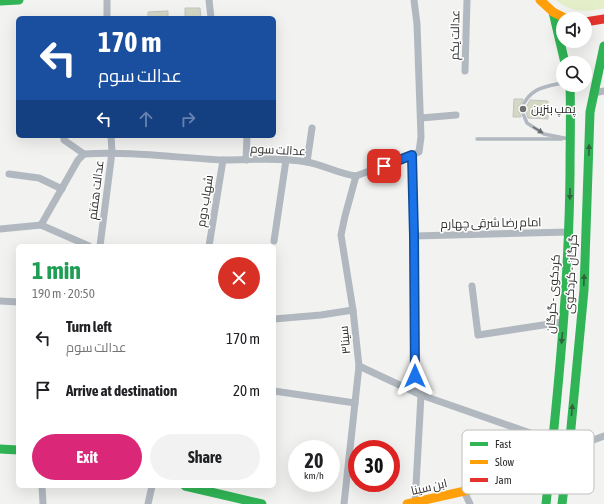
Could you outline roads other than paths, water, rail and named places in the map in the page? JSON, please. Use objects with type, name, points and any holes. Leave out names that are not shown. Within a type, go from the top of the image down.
[{"type":"main road","points":[[0,1],[19,0]]},
{"type":"main road","points":[[540,0],[556,14]]},
{"type":"main road","points":[[553,12],[563,56]]},
{"type":"main road","points":[[592,21],[604,20]]},
{"type":"main road","name":"گرگان - کردکوی","points":[[571,430],[584,290],[590,112],[604,46]]},
{"type":"main road","name":"کردکوی - گرگان","points":[[554,430],[569,232],[572,115],[570,92]]},
{"type":"main road","points":[[0,450],[16,450]]},
{"type":"main road","points":[[194,488],[262,504]]},
{"type":"main road","name":"ابن سینا","points":[[412,503],[462,491]]},
{"type":"main road","name":"کردکوی - گرگان","points":[[546,504],[547,494]]},
{"type":"main road","name":"گرگان - کردکوی","points":[[562,504],[563,494]]},
{"type":"street","points":[[107,0],[107,16]]},
{"type":"street","points":[[210,0],[210,16]]},
{"type":"street","points":[[356,176],[420,152],[421,118],[417,24],[414,0]]},
{"type":"street","name":"عدالت یکم","points":[[465,71],[467,0]]},
{"type":"street","points":[[594,93],[604,91]]},
{"type":"street","points":[[421,118],[456,116]]},
{"type":"street","points":[[307,162],[312,128]]},
{"type":"street","points":[[41,225],[78,160],[84,154],[64,140],[64,138]]},
{"type":"street","name":"عدالت هفتم","points":[[100,244],[112,152],[111,138]]},
{"type":"street","points":[[246,160],[247,138]]},
{"type":"street","name":"عدالت سوم","points":[[84,154],[112,152],[224,160],[286,160],[307,162],[356,176]]},
{"type":"street","points":[[412,155],[418,393],[412,503]]},
{"type":"street","name":"شهاب دوم","points":[[209,244],[224,160]]},
{"type":"street","points":[[274,241],[286,160]]},
{"type":"street","points":[[9,174],[39,178],[62,189]]},
{"type":"street","name":"سینا۳","points":[[344,504],[359,366],[353,310],[341,235],[356,176]]},
{"type":"street","points":[[0,229],[41,225],[85,244]]},
{"type":"street","name":"امام رضا شرقی چهارم","points":[[414,236],[569,232]]},
{"type":"street","points":[[472,286],[478,335],[563,322]]},
{"type":"street","points":[[0,301],[16,302]]},
{"type":"street","points":[[276,319],[321,315],[353,310]]},
{"type":"street","points":[[359,366],[418,393],[522,430]]},
{"type":"street","points":[[276,391],[355,404]]},
{"type":"street","points":[[594,440],[604,436]]},
{"type":"street","points":[[42,488],[43,504]]},
{"type":"street","points":[[148,504],[152,488]]},
{"type":"street","points":[[465,494],[470,504]]},
{"type":"lane","points":[[556,85],[540,88],[529,96],[521,109],[527,123],[544,134],[571,140]]},
{"type":"lane","points":[[477,139],[571,140]]},
{"type":"place","name":"پمپ بنزین","points":[[523,109]]}]
